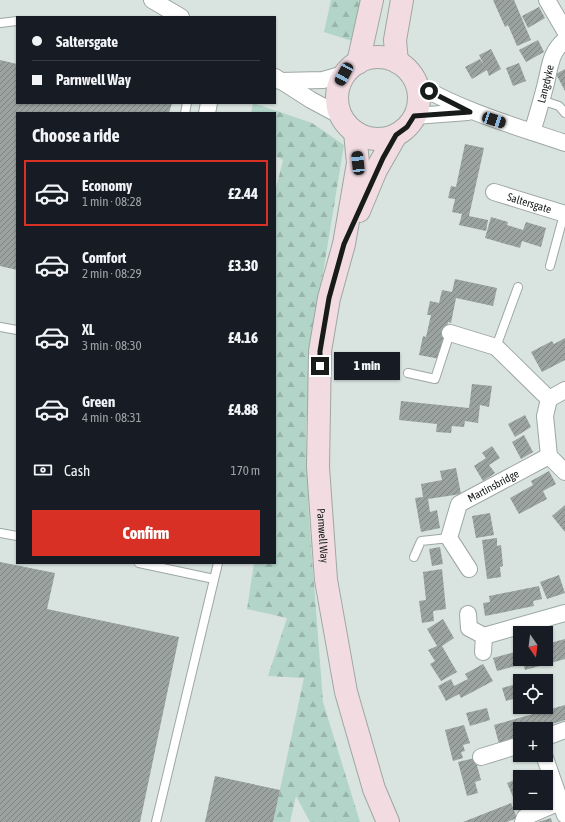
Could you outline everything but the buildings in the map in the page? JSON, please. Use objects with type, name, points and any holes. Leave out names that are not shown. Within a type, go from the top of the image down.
[{"type":"street","points":[[152,0],[179,16]]},
{"type":"street","points":[[341,116],[337,95],[339,84],[351,69],[372,0]]},
{"type":"street","points":[[397,62],[395,40],[402,0]]},
{"type":"street","points":[[547,0],[565,31]]},
{"type":"street","name":"Langdyke","points":[[532,132],[549,64],[557,47],[565,40]]},
{"type":"street","points":[[277,83],[323,80],[351,69],[371,58],[384,58],[397,62],[405,68],[416,84],[442,99],[470,112],[565,143]]},
{"type":"street","points":[[277,83],[341,116],[355,132],[368,138],[382,139],[396,135],[407,127],[414,116],[418,106],[416,84]]},
{"type":"street","points":[[414,116],[470,112]]},
{"type":"street","name":"Parnwell Way","points":[[355,132],[358,163],[344,244],[329,298],[320,351],[318,467],[326,580],[346,692],[374,789],[388,822]]},
{"type":"street","name":"Parnwell Way","points":[[344,244],[376,170],[396,135]]},
{"type":"street","name":"Saltersgate","points":[[494,192],[565,214]]},
{"type":"street","points":[[450,333],[496,347],[550,399]]},
{"type":"street","points":[[565,390],[550,399],[545,416],[549,456],[565,472]]},
{"type":"street","name":"Martinsbridge","points":[[449,538],[459,504],[549,456]]},
{"type":"street","points":[[449,538],[469,569]]},
{"type":"street","points":[[468,614],[469,628],[484,636],[565,613]]},
{"type":"street","points":[[483,652],[484,636]]},
{"type":"street","points":[[553,734],[565,730]]},
{"type":"street","points":[[481,757],[513,747]]},
{"type":"street","points":[[523,822],[525,817],[562,809],[546,762]]},
{"type":"lane","points":[[0,24],[16,21]]},
{"type":"lane","points":[[541,100],[559,106],[565,113]]},
{"type":"lane","points":[[550,266],[565,214]]},
{"type":"lane","points":[[496,347],[518,287]]},
{"type":"lane","points":[[0,327],[16,330]]},
{"type":"lane","points":[[408,373],[435,379],[450,333]]},
{"type":"lane","points":[[0,532],[16,536]]},
{"type":"lane","points":[[414,557],[422,541],[449,538]]},
{"type":"lane","points":[[144,564],[214,579]]},
{"type":"lane","points":[[156,822],[218,564]]},
{"type":"green space","points":[[331,0],[361,0],[352,41],[324,32]]},
{"type":"green space","points":[[253,104],[256,104],[312,123],[344,145],[312,340],[306,430],[309,518],[323,702],[360,822],[310,822],[296,796],[290,822],[273,822],[304,678],[268,676],[287,618],[247,609],[254,564],[276,564],[276,188],[283,160],[276,156],[276,112],[251,112]]},
{"type":"route","points":[[320,366],[320,351],[329,298],[344,244],[376,170],[396,135],[407,127],[414,116],[470,112],[429,91]]}]
